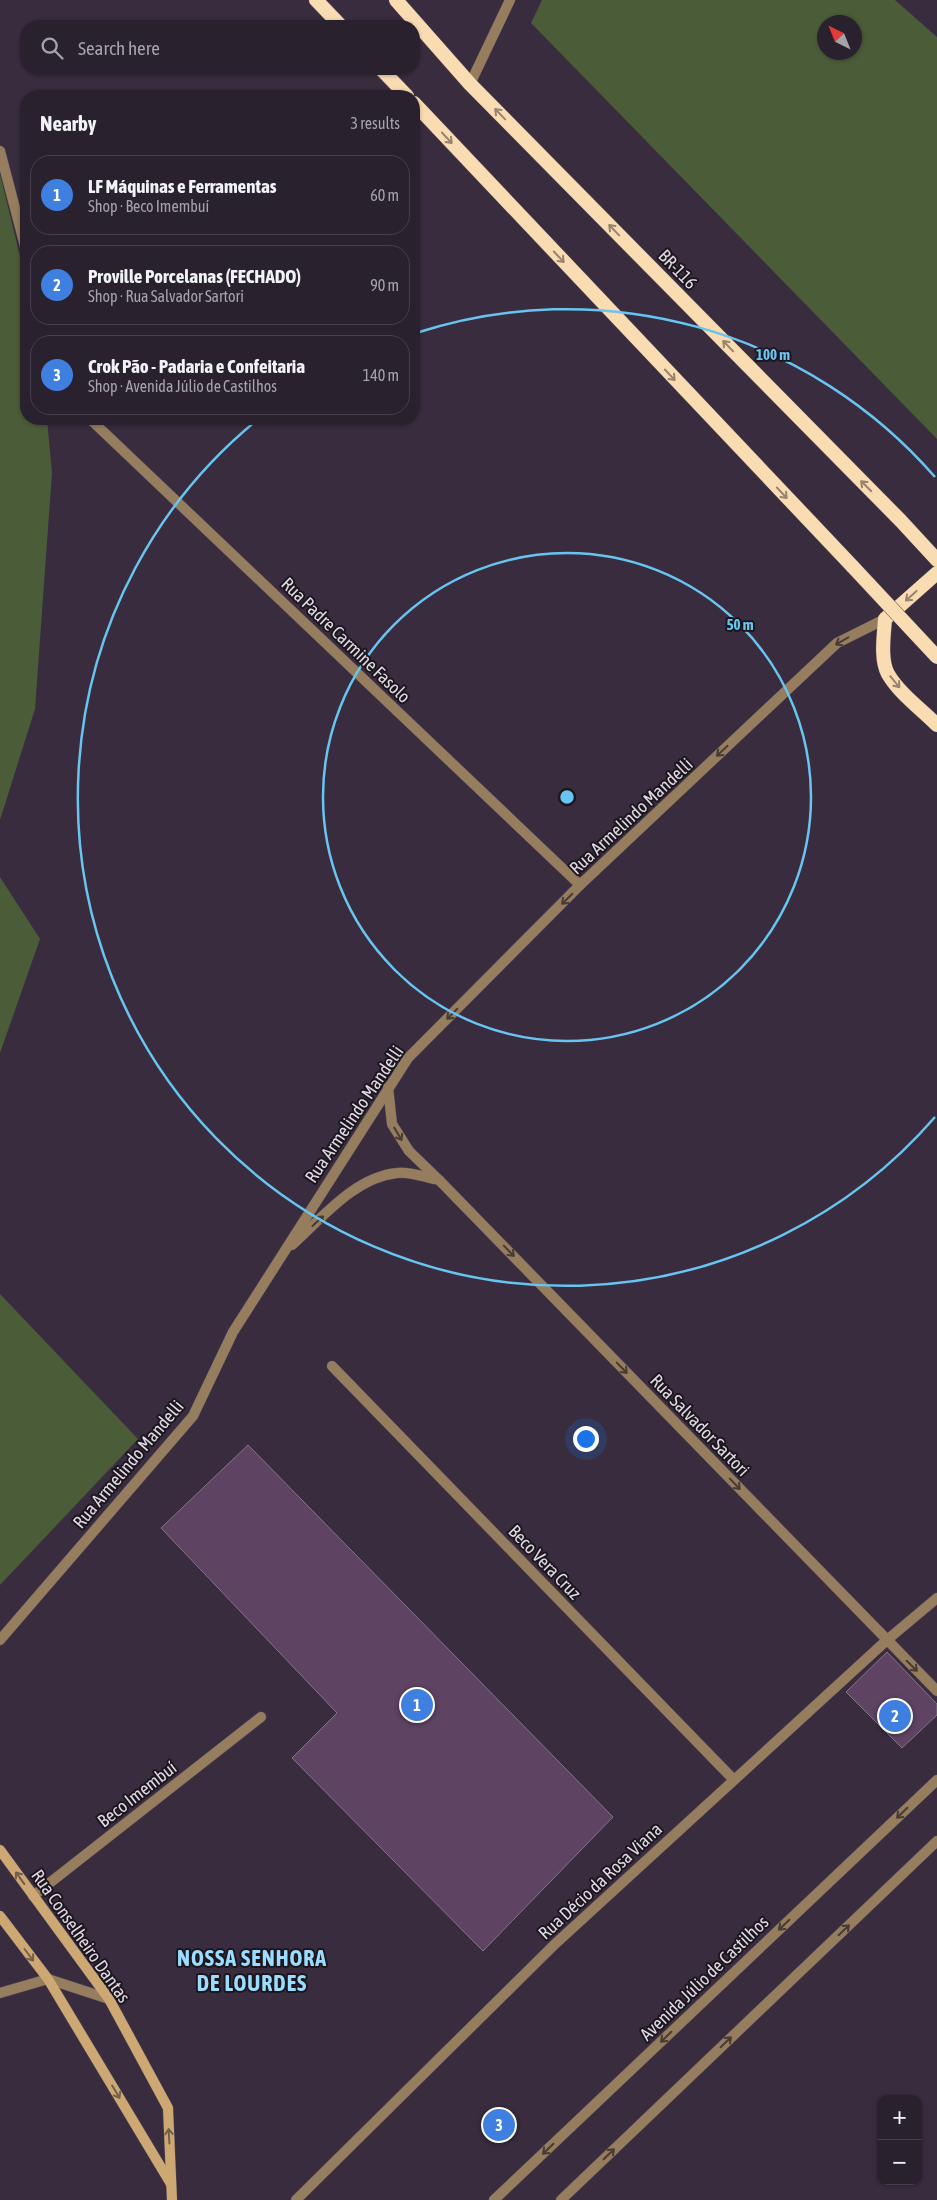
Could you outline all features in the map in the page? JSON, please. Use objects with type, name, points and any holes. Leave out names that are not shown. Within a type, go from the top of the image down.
[{"type":"highway","points":[[316,0],[335,20]]},
{"type":"highway","name":"BR-116","points":[[396,0],[414,20]]},
{"type":"highway","name":"BR-116","points":[[420,27],[470,84],[901,521],[937,560]]},
{"type":"highway","points":[[387,75],[401,90]]},
{"type":"highway","points":[[420,109],[937,657]]},
{"type":"highway","points":[[937,573],[885,619],[883,648],[887,673],[904,694],[937,724]]},
{"type":"main road","name":"Rua Conselheiro Dantas","points":[[0,1850],[109,1999],[168,2108],[172,2200]]},
{"type":"main road","name":"Rua Conselheiro Dantas","points":[[0,1916],[48,1979],[171,2185]]},
{"type":"street","points":[[470,84],[510,0]]},
{"type":"street","points":[[0,151],[20,227]]},
{"type":"street","name":"Rua Padre Carmine Fasolo","points":[[96,425],[580,885]]},
{"type":"street","name":"Rua Armelindo Mandelli","points":[[0,1640],[194,1416],[233,1332],[408,1058],[580,885],[837,643],[885,619]]},
{"type":"street","name":"Rua Salvador Sartori","points":[[388,1087],[392,1124],[409,1151],[937,1691]]},
{"type":"street","points":[[282,1254],[336,1205],[370,1179],[399,1172],[440,1181]]},
{"type":"street","name":"Beco Vera Cruz","points":[[332,1366],[734,1780]]},
{"type":"street","name":"Rua Décio da Rosa Viana","points":[[296,2200],[554,1945],[887,1640],[937,1598]]},
{"type":"street","name":"Beco Imembuí","points":[[33,1896],[261,1717]]},
{"type":"street","name":"Avenida Júlio de Castilhos","points":[[494,2200],[937,1780]]},
{"type":"street","points":[[561,2200],[937,1841]]},
{"type":"street","points":[[0,1993],[48,1979],[109,1999]]},
{"type":"green space","points":[[542,0],[895,0],[937,37],[937,439],[531,23]]},
{"type":"green space","points":[[0,174],[20,256],[20,425],[48,425],[52,473],[35,709],[0,820]]},
{"type":"green space","points":[[0,877],[40,939],[0,1053]]},
{"type":"green space","points":[[0,1294],[138,1439],[0,1585]]},
{"type":"building","points":[[248,1445],[613,1817],[483,1951],[292,1758],[337,1713],[161,1528]]},
{"type":"building","points":[[887,1652],[937,1704],[937,1715],[902,1748],[846,1692]]},
{"type":"place","name":"LF Máquinas e Ferramentas","points":[[417,1705]]},
{"type":"place","name":"Proville Porcelanas (FECHADO)","points":[[895,1716]]},
{"type":"place","name":"Crok Pão - Padaria e Confeitaria","points":[[499,2125]]},
{"type":"district","name":"NOSSA SENHORA DE LOURDES","points":[[252,1970]]}]
